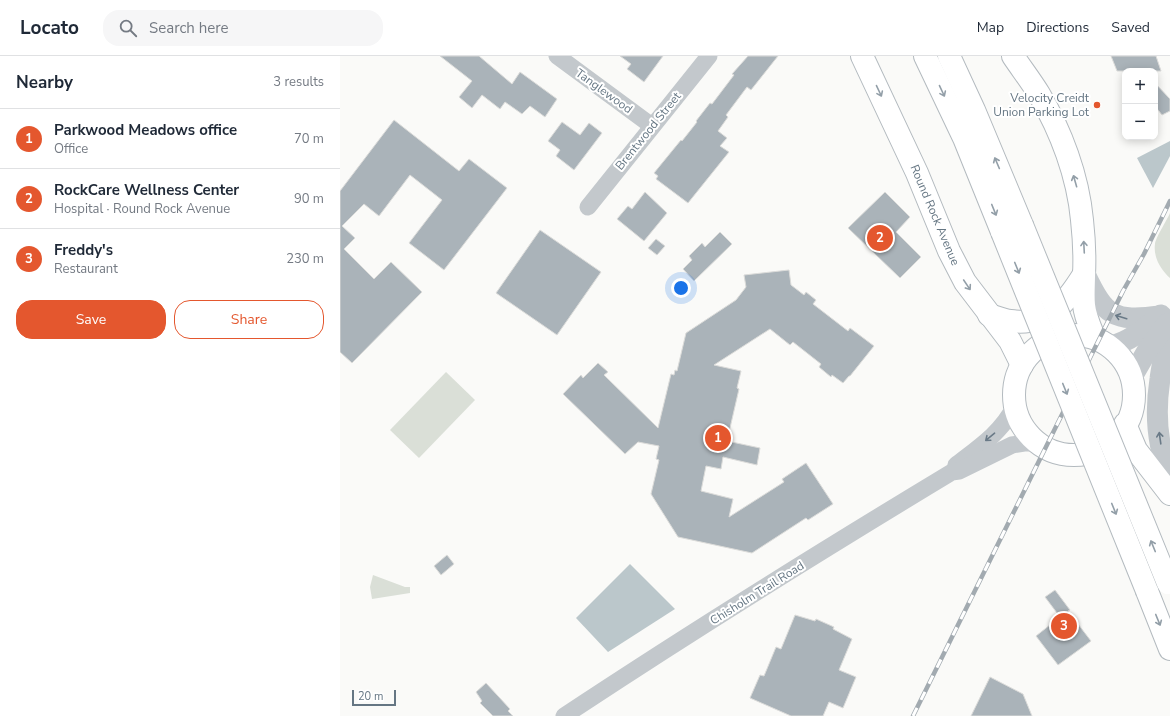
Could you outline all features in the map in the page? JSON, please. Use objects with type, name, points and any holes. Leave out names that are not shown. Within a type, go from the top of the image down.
[{"type":"main road","name":"Round Rock Avenue","points":[[862,56],[917,173],[949,251],[965,282],[1010,341],[1022,365]]},
{"type":"main road","points":[[925,56],[964,138],[1012,228],[1169,585]]},
{"type":"main road","points":[[949,56],[974,110],[1012,228],[1147,592],[1170,648]]},
{"type":"main road","points":[[1013,56],[1050,114],[1070,163],[1079,195],[1082,219],[1084,306],[1087,321],[1102,342]]},
{"type":"main road","points":[[989,315],[1009,321],[1026,322],[1044,318],[1065,302],[1084,274]]},
{"type":"main road","points":[[1071,334],[1083,335],[1102,342],[1117,351],[1125,360],[1132,377],[1134,390],[1133,402],[1125,424],[1116,437],[1092,452],[1069,455],[1050,452],[1036,443],[1028,435],[1021,426],[1014,407],[1014,388],[1022,365],[1035,350],[1052,339],[1071,334]]},
{"type":"main road","points":[[1125,424],[1136,450],[1170,494]]},
{"type":"street","name":"Tanglewood","points":[[557,56],[652,126]]},
{"type":"street","name":"Brentwood Street","points":[[588,207],[709,56]]},
{"type":"street","points":[[1084,274],[1095,295],[1112,314],[1129,319],[1166,317]]},
{"type":"street","points":[[1102,342],[1125,342],[1166,317]]},
{"type":"street","points":[[1132,377],[1166,317]]},
{"type":"street","points":[[1166,317],[1167,334],[1159,381],[1157,404],[1158,428],[1161,446],[1166,467],[1170,476]]},
{"type":"street","name":"Chisholm Trail Road","points":[[952,472],[956,466],[1001,428],[1008,419],[1014,407]]},
{"type":"street","name":"Chisholm Trail Road","points":[[564,716],[644,663],[952,472],[959,471],[1012,445],[1036,443]]},
{"type":"shaded area","points":[[1170,141],[1170,156],[1153,188],[1137,158]]},
{"type":"shaded area","points":[[1170,213],[1170,278],[1158,263],[1155,254],[1155,244]]},
{"type":"shaded area","points":[[446,372],[475,400],[419,458],[390,430]]},
{"type":"shaded area","points":[[630,564],[675,609],[608,652],[576,618]]},
{"type":"shaded area","points":[[373,575],[405,587],[410,587],[410,593],[372,599],[370,587]]},
{"type":"building","points":[[440,56],[479,56],[512,84],[520,72],[557,99],[545,117],[530,106],[522,114],[505,102],[500,109],[482,95],[472,108],[459,97],[472,81]]},
{"type":"building","points":[[620,56],[663,56],[644,82],[627,69],[631,64]]},
{"type":"building","points":[[748,56],[778,56],[751,90],[747,87],[726,115],[728,117],[718,131],[727,138],[720,146],[729,152],[688,203],[656,179],[658,176],[654,173],[681,140],[682,141],[710,103],[712,104],[734,75],[732,74]]},
{"type":"building","points":[[1111,56],[1156,56],[1161,71],[1158,71],[1158,68],[1122,68],[1122,71],[1117,71]]},
{"type":"building","points":[[1158,86],[1170,99],[1170,111],[1162,115],[1158,110]]},
{"type":"building","points":[[394,120],[459,171],[469,159],[507,188],[444,270],[409,243],[442,200],[410,175],[379,216],[364,204],[342,226],[355,238],[344,249],[374,279],[391,262],[422,292],[352,363],[340,352],[340,191]]},
{"type":"building","points":[[562,122],[580,135],[589,123],[602,133],[574,170],[556,156],[560,150],[548,141]]},
{"type":"building","points":[[645,192],[667,213],[644,241],[617,219],[628,206],[632,209]]},
{"type":"building","points":[[885,192],[910,217],[896,232],[921,257],[900,278],[848,228]]},
{"type":"building","points":[[540,230],[601,272],[557,335],[496,293]]},
{"type":"building","points":[[720,232],[732,244],[694,281],[683,269],[692,260],[689,256],[702,243],[705,247]]},
{"type":"building","points":[[656,239],[665,246],[657,255],[648,248]]},
{"type":"building","points":[[789,270],[791,285],[804,295],[806,292],[816,300],[813,304],[848,331],[850,328],[874,346],[843,383],[832,375],[831,377],[819,367],[821,364],[793,342],[790,345],[770,329],[714,365],[741,371],[737,388],[739,389],[727,441],[760,448],[757,465],[723,457],[721,469],[706,466],[701,491],[733,499],[729,517],[784,482],[782,479],[806,463],[833,504],[808,520],[806,518],[752,553],[678,537],[651,494],[659,460],[656,459],[659,446],[638,442],[625,454],[563,394],[581,375],[583,378],[598,363],[608,372],[604,375],[658,428],[671,374],[674,375],[675,370],[677,371],[686,333],[736,300],[746,287],[744,275]]},
{"type":"building","points":[[447,555],[454,564],[441,575],[434,566]]},
{"type":"building","points":[[1055,590],[1070,610],[1068,611],[1091,641],[1058,665],[1036,636],[1060,617],[1045,597]]},
{"type":"building","points":[[795,615],[815,621],[816,619],[834,627],[833,629],[852,639],[839,670],[856,677],[843,708],[829,702],[823,716],[791,716],[750,698],[760,675],[764,676],[776,647],[781,649]]},
{"type":"building","points":[[990,677],[1023,694],[1032,716],[971,716]]},
{"type":"building","points":[[486,683],[510,709],[508,711],[513,716],[493,716],[480,703],[482,701],[476,692]]},
{"type":"railway","points":[[913,716],[1123,291],[1144,254],[1170,201]]},
{"type":"place","name":"Velocity Creidt Union Parking Lot","points":[[1097,105]]},
{"type":"place","name":"RockCare Wellness Center","points":[[880,238]]},
{"type":"place","name":"Parkwood Meadows office","points":[[718,438]]},
{"type":"place","name":"Freddy's","points":[[1064,626]]}]
